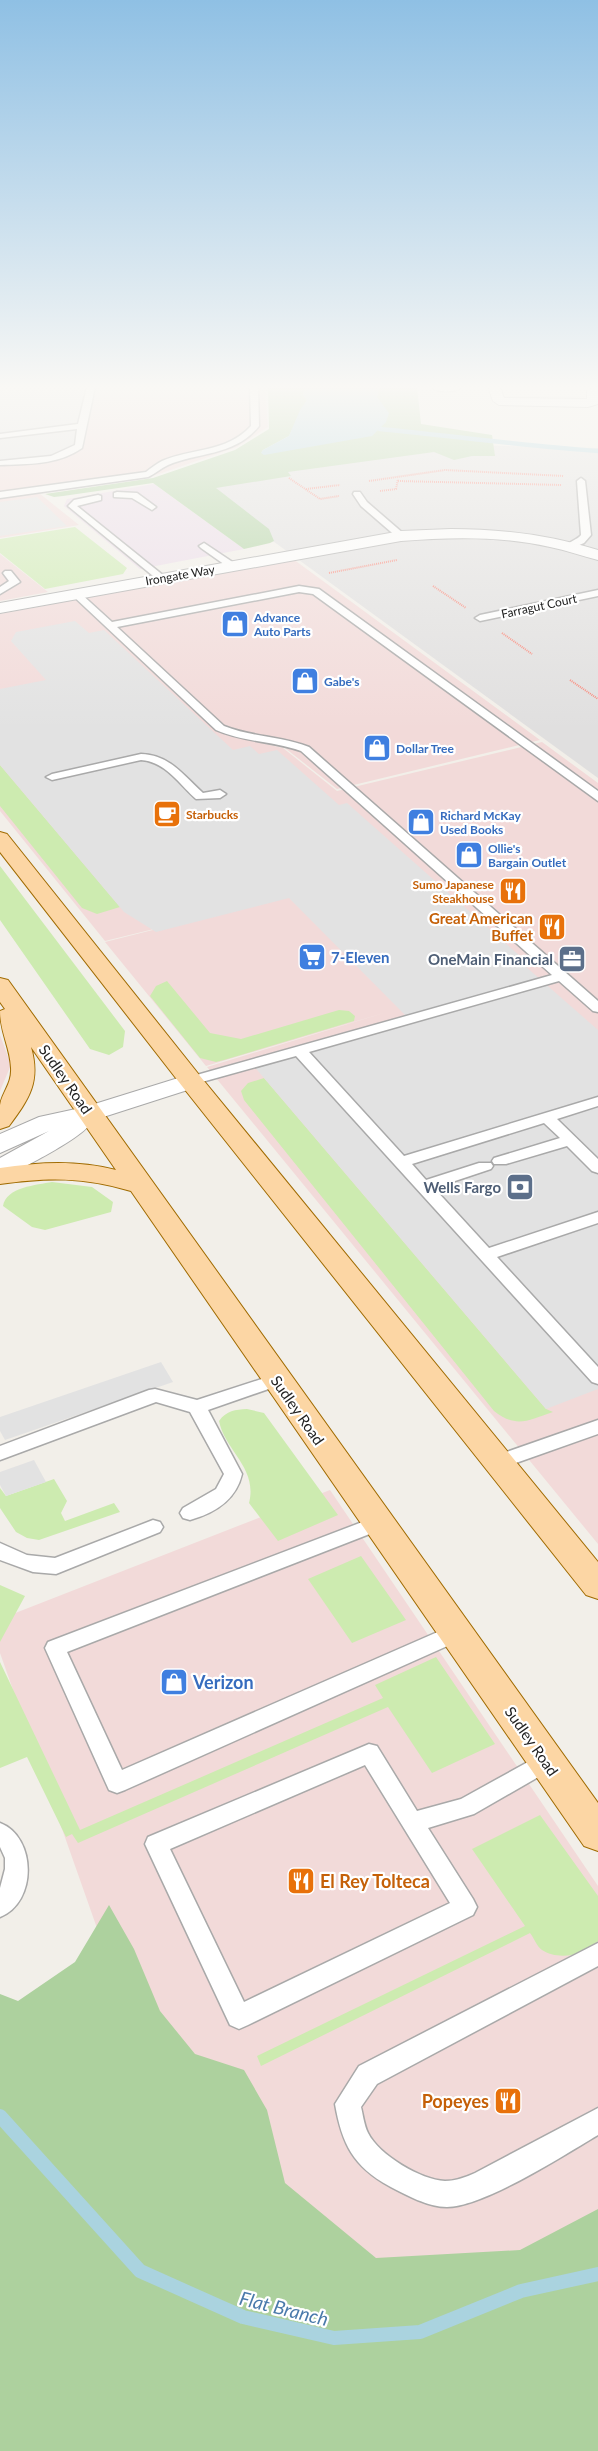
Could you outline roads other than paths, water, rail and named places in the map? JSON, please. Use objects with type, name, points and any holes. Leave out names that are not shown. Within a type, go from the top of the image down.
[{"type":"main road","points":[[0,838],[191,1081],[598,1586]]},
{"type":"main road","points":[[0,1121],[10,1110],[21,1088],[24,1070],[22,1052],[2,995]]},
{"type":"main road","name":"Sudley Road","points":[[2,995],[90,1114],[598,1834]]},
{"type":"main road","points":[[0,1176],[42,1169],[70,1168],[103,1174],[140,1185]]},
{"type":"street","name":"Irongate Way","points":[[0,608],[400,536],[487,533],[524,537],[570,546],[598,555]]},
{"type":"street","points":[[0,1145],[26,1130],[48,1122],[90,1114],[191,1081]]},
{"type":"street","points":[[0,1169],[66,1132],[90,1114]]},
{"type":"lane","points":[[80,501],[72,506],[161,578]]},
{"type":"lane","points":[[146,501],[152,506]]},
{"type":"lane","points":[[362,501],[400,536]]},
{"type":"lane","points":[[570,546],[581,541],[586,535],[581,501]]},
{"type":"lane","points":[[204,546],[231,565]]},
{"type":"lane","points":[[0,591],[15,582],[8,573]]},
{"type":"lane","points":[[110,625],[298,589],[316,591],[598,797]]},
{"type":"lane","name":"Farragut Court","points":[[480,618],[598,593]]},
{"type":"lane","points":[[76,594],[220,728],[246,737],[284,742],[305,749],[598,1008]]},
{"type":"lane","points":[[52,777],[141,757],[154,757],[164,761],[199,796],[206,797],[220,794]]},
{"type":"lane","points":[[191,1081],[562,976]]},
{"type":"lane","points":[[300,1050],[598,1378]]},
{"type":"lane","points":[[401,1162],[598,1101]]},
{"type":"lane","points":[[547,1117],[598,1168]]},
{"type":"lane","points":[[500,1162],[570,1140]]},
{"type":"lane","points":[[423,1186],[485,1166]]},
{"type":"lane","points":[[486,1255],[598,1216]]},
{"type":"lane","points":[[0,1453],[155,1395],[197,1407],[277,1380]]},
{"type":"lane","points":[[190,1512],[220,1498],[231,1482],[233,1474],[197,1407]]},
{"type":"lane","points":[[499,1462],[598,1426]]},
{"type":"lane","points":[[378,1523],[55,1648],[118,1783],[456,1633]]},
{"type":"lane","points":[[0,1551],[27,1564],[41,1567],[56,1566],[153,1527]]},
{"type":"lane","points":[[369,1753],[412,1822],[465,1907],[239,2018],[156,1844],[369,1753]]},
{"type":"lane","points":[[412,1822],[466,1807],[546,1761]]},
{"type":"lane","points":[[0,1833],[7,1837],[14,1849],[17,1865],[15,1881],[0,1906]]},
{"type":"lane","points":[[598,1954],[368,2075],[348,2104],[353,2136],[372,2160],[409,2184],[447,2194],[482,2184],[598,2121]]},
{"type":"waterway","name":"Flat Branch","points":[[0,2116],[140,2271],[243,2317],[334,2338],[420,2332],[521,2291],[598,2274]]},
{"type":"place","name":"Advance Auto Parts","points":[[235,624]]},
{"type":"place","name":"Gabe's","points":[[305,681]]},
{"type":"place","name":"Dollar Tree","points":[[377,748]]},
{"type":"place","name":"Starbucks","points":[[167,814]]},
{"type":"place","name":"Richard McKay Used Books","points":[[421,822]]},
{"type":"place","name":"Ollie's Bargain Outlet","points":[[469,855]]},
{"type":"place","name":"Sumo Japanese Steakhouse","points":[[513,891]]},
{"type":"place","name":"Great American Buffet","points":[[552,927]]},
{"type":"place","name":"7-Eleven","points":[[312,957]]},
{"type":"place","name":"OneMain Financial","points":[[572,959]]},
{"type":"place","name":"Wells Fargo","points":[[520,1187]]},
{"type":"place","name":"Verizon","points":[[174,1682]]},
{"type":"place","name":"El Rey Tolteca","points":[[301,1881]]},
{"type":"place","name":"Popeyes","points":[[508,2101]]}]
